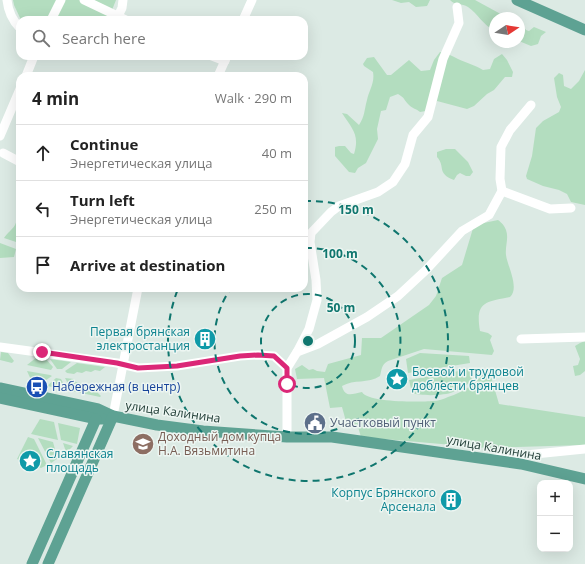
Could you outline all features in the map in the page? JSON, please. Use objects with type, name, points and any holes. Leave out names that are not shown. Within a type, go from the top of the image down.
[{"type":"main road","points":[[517,0],[585,30]]},
{"type":"main road","name":"улица Калинина","points":[[0,388],[98,409],[113,416],[157,425],[203,431],[332,437],[487,458],[521,464],[585,479]]},
{"type":"main road","name":"улица Калинина","points":[[0,398],[96,419],[104,419],[113,416]]},
{"type":"main road","points":[[48,564],[113,416]]},
{"type":"main road","points":[[32,564],[96,419]]},
{"type":"street","points":[[7,0],[7,6],[16,24]]},
{"type":"street","points":[[53,16],[61,0]]},
{"type":"street","points":[[84,0],[114,16]]},
{"type":"street","points":[[121,16],[122,0]]},
{"type":"street","points":[[245,16],[252,0]]},
{"type":"street","points":[[287,436],[287,368],[309,329],[316,300],[316,280],[310,242],[311,233],[331,212],[339,206],[378,192],[394,182],[405,164],[414,135],[428,117],[443,59],[459,23],[457,7]]},
{"type":"street","points":[[28,72],[32,60]]},
{"type":"street","points":[[220,72],[226,60]]},
{"type":"street","points":[[0,136],[16,98]]},
{"type":"street","points":[[297,352],[318,344],[367,317],[398,296],[426,270],[462,231],[489,215],[502,191],[500,179],[501,147],[510,130],[530,105]]},
{"type":"street","points":[[3,153],[16,160]]},
{"type":"street","points":[[502,191],[550,209],[570,208]]},
{"type":"street","points":[[113,416],[137,292]]},
{"type":"street","points":[[521,339],[585,337]]},
{"type":"street","points":[[0,347],[122,364],[138,368],[177,366],[240,356],[274,356],[287,368]]},
{"type":"street","points":[[487,458],[585,449]]},
{"type":"green space","points":[[13,0],[116,0],[110,16],[19,16]]},
{"type":"green space","points":[[392,0],[430,0],[427,6],[416,7],[409,2],[401,3]]},
{"type":"green space","points":[[450,0],[475,0],[497,12],[489,12],[489,27],[468,7]]},
{"type":"green space","points":[[534,27],[546,32],[541,36],[538,44],[531,46],[525,44],[525,28],[529,31]]},
{"type":"green space","points":[[440,52],[483,70],[490,69],[494,59],[502,54],[513,72],[512,77],[505,77],[494,90],[487,94],[474,106],[467,109],[437,101],[426,111],[420,112],[409,105],[398,94],[390,97],[386,110],[381,111],[377,129],[378,139],[366,163],[358,168],[355,173],[349,172],[335,156],[335,147],[345,146],[351,153],[354,154],[356,141],[354,132],[342,113],[347,114],[359,125],[364,113],[373,80],[373,72],[363,64],[367,58],[374,57],[387,75],[391,75],[409,60],[421,71],[430,70],[434,60]]},
{"type":"green space","points":[[585,70],[585,205],[571,202],[567,194],[527,179],[526,176],[532,156],[536,128],[543,121],[559,112],[561,107],[557,97],[554,78],[559,73],[563,75],[564,86],[571,89],[579,81]]},
{"type":"green space","points":[[446,149],[455,149],[468,162],[473,172],[470,176],[460,173],[454,180],[445,175],[437,157],[437,152]]},
{"type":"green space","points":[[498,220],[504,225],[507,233],[506,255],[514,288],[510,297],[488,302],[481,309],[479,314],[480,331],[488,333],[492,336],[490,340],[494,351],[492,355],[424,349],[388,361],[383,366],[380,376],[371,380],[347,384],[342,386],[343,390],[347,394],[362,392],[366,396],[384,400],[437,401],[464,390],[474,383],[486,371],[490,373],[499,404],[585,417],[585,445],[487,448],[361,437],[358,427],[347,425],[342,407],[330,408],[324,378],[297,379],[295,369],[302,365],[309,370],[313,369],[325,372],[328,364],[361,355],[362,338],[381,338],[429,305],[436,296],[442,278],[462,265],[474,225]]},
{"type":"green space","points":[[16,223],[16,242],[4,238]]},
{"type":"green space","points":[[0,243],[16,249],[14,257],[0,258]]},
{"type":"green space","points":[[585,341],[585,371],[580,375],[575,376],[573,366],[578,365],[580,359],[575,346]]},
{"type":"green space","points":[[1,352],[8,353],[14,361],[12,363],[0,360]]},
{"type":"green space","points":[[420,353],[469,356],[470,363],[408,373],[406,359]]},
{"type":"green space","points":[[37,357],[45,358],[53,367],[51,370],[27,365]]},
{"type":"green space","points":[[50,359],[71,362],[62,369],[57,369]]},
{"type":"green space","points":[[77,363],[105,367],[100,371],[86,371],[82,373],[77,372],[74,374],[67,373],[65,371]]},
{"type":"green space","points":[[470,369],[472,381],[456,391],[432,395],[412,393],[409,380]]},
{"type":"green space","points":[[27,371],[52,376],[40,384],[32,382]]},
{"type":"green space","points":[[56,378],[61,379],[67,390],[47,386]]},
{"type":"green space","points":[[65,378],[74,379],[76,382],[96,391],[101,396],[72,391]]},
{"type":"green space","points":[[40,419],[54,422],[58,440],[31,434]]},
{"type":"green space","points":[[58,423],[80,428],[77,444],[61,440]]},
{"type":"green space","points":[[28,437],[34,439],[47,465],[41,468],[17,459]]},
{"type":"green space","points":[[38,438],[53,442],[56,453],[59,455],[66,452],[63,443],[73,446],[67,452],[51,463]]},
{"type":"place","name":"Первая брянская электростанция","points":[[205,339]]},
{"type":"place","name":"Боевой и трудовой доблести брянцев","points":[[397,379]]},
{"type":"place","name":"Набережная (в центр)","points":[[37,387]]},
{"type":"place","name":"Участковый пункт","points":[[315,423]]},
{"type":"place","name":"Доходный дом купца Н.А. Вязьмитина","points":[[143,444]]},
{"type":"place","name":"Славянская площадь","points":[[30,461]]},
{"type":"place","name":"Корпус Брянского Арсенала","points":[[451,500]]},
{"type":"route","points":[[42,352],[117,363],[138,368],[177,366],[240,356],[274,356],[287,368],[287,384]]}]
